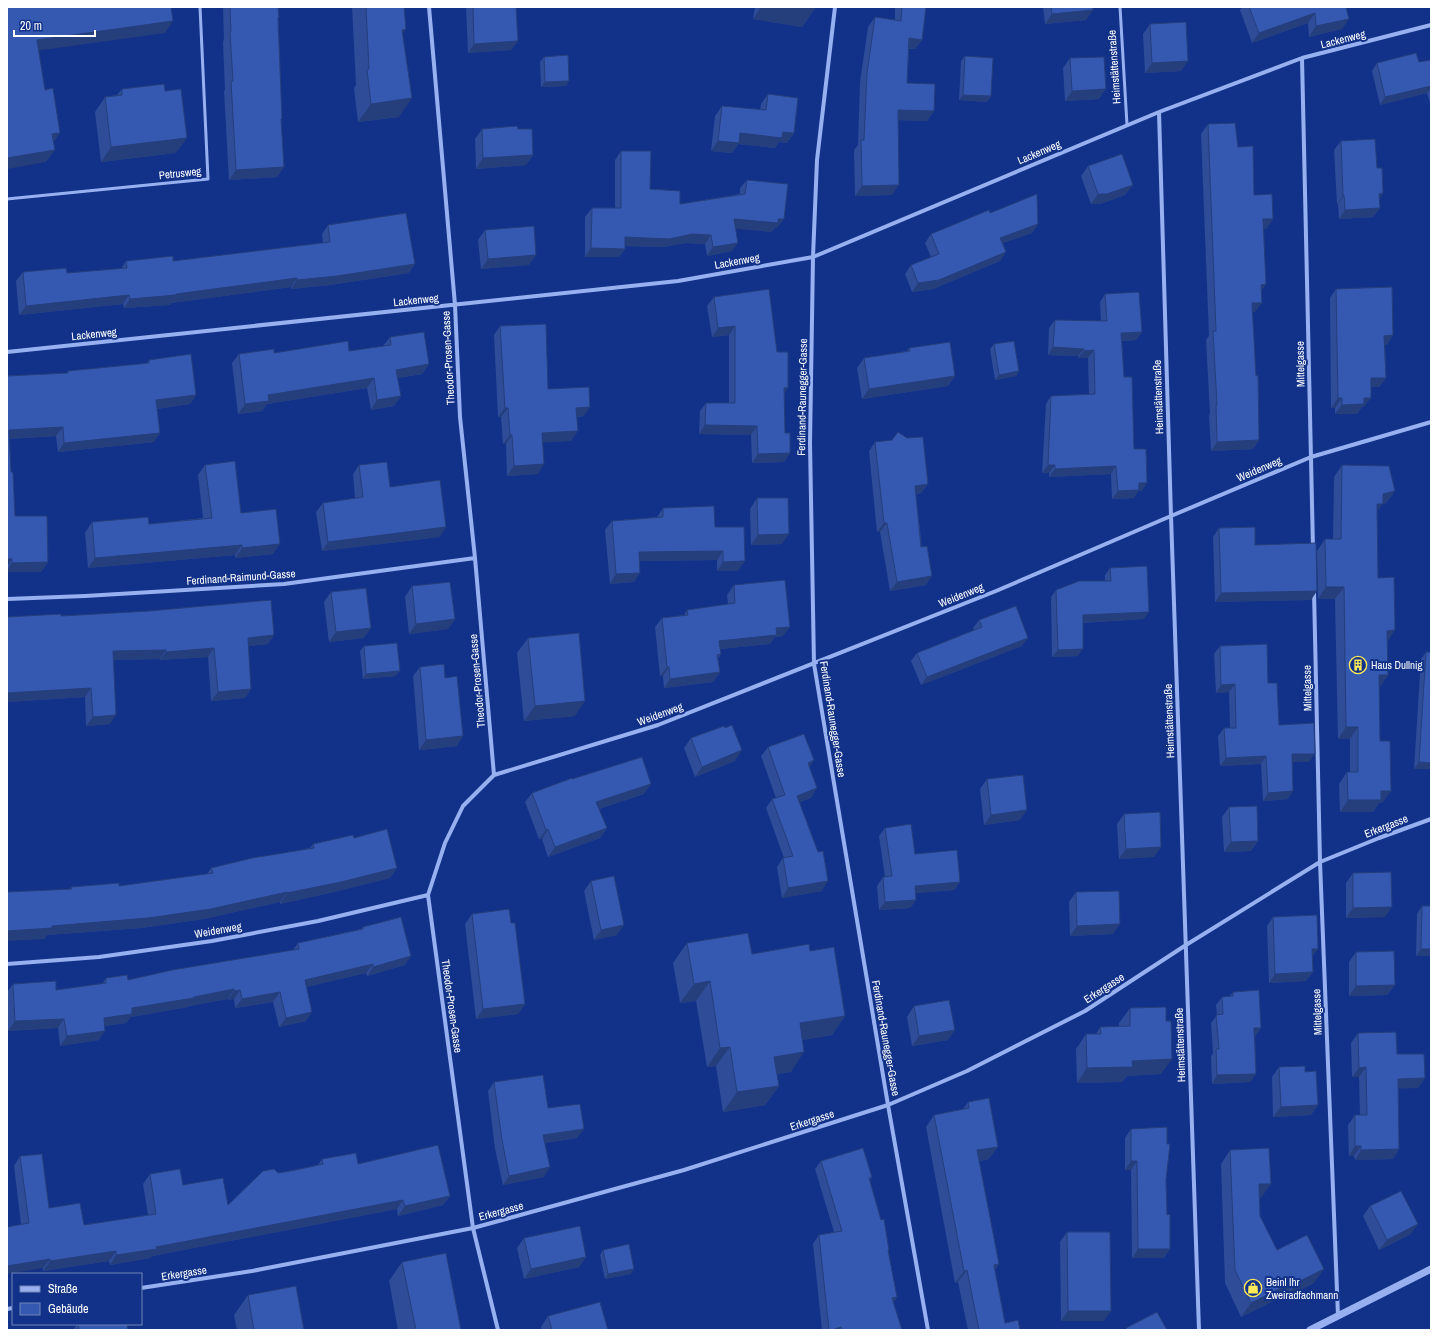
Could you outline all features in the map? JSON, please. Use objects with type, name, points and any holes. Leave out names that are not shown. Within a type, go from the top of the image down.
[{"type":"street","name":"Theodor-Prosen-Gasse","points":[[429,7],[455,305],[460,417],[475,558],[494,775],[464,806],[445,843],[428,895],[473,1228],[498,1330]]},
{"type":"street","name":"Ferdinand-Raunegger-Gasse","points":[[834,7],[817,160],[813,257],[810,443],[814,664],[888,1105],[928,1330]]},
{"type":"street","name":"Lackenweg","points":[[7,352],[678,282],[813,257],[1127,125],[1302,58],[1431,25]]},
{"type":"street","name":"Mittelgasse","points":[[1302,58],[1313,553]]},
{"type":"street","name":"Heimstättenstraße","points":[[1159,112],[1171,516],[1199,1330]]},
{"type":"street","name":"Weidenweg","points":[[494,775],[658,726],[996,592],[1311,457],[1431,422]]},
{"type":"street","name":"Ferdinand-Raimund-Gasse","points":[[7,599],[85,596],[284,584],[475,558]]},
{"type":"street","name":"Mittelgasse","points":[[1314,584],[1320,862],[1338,1316]]},
{"type":"street","name":"Erkergasse","points":[[142,1288],[252,1271],[473,1228],[684,1170],[888,1105],[967,1071],[1085,1011],[1186,945],[1320,862],[1431,819]]},
{"type":"street","name":"Weidenweg","points":[[7,964],[99,957],[212,941],[318,921],[428,895]]},
{"type":"street","points":[[1310,1330],[1431,1269]]},
{"type":"lane","name":"Petrusweg","points":[[7,199],[208,179],[200,7]]},
{"type":"lane","name":"Heimstättenstraße","points":[[1120,7],[1127,125]]},
{"type":"building","points":[[7,7],[171,7],[173,21],[37,40],[45,90],[53,88],[60,133],[52,134],[55,150],[7,158]]},
{"type":"building","points":[[230,7],[278,7],[284,167],[236,170],[231,81],[233,81]]},
{"type":"building","points":[[366,7],[404,7],[406,29],[402,30],[412,98],[371,104],[367,70],[369,69]]},
{"type":"building","points":[[473,7],[516,7],[518,41],[474,44]]},
{"type":"building","points":[[902,7],[926,7],[922,40],[909,38],[907,83],[935,84],[934,111],[898,110],[899,185],[862,186],[861,140],[864,140],[867,73],[875,17],[901,21]]},
{"type":"building","points":[[1051,7],[1093,7],[1093,10],[1052,14]]},
{"type":"building","points":[[1249,7],[1346,7],[1349,19],[1316,26],[1315,13],[1259,33]]},
{"type":"building","points":[[1186,22],[1188,61],[1152,63],[1150,24]]},
{"type":"building","points":[[1416,53],[1419,62],[1431,60],[1431,86],[1385,97],[1377,63]]},
{"type":"building","points":[[568,55],[569,81],[545,82],[544,57]]},
{"type":"building","points":[[965,56],[993,58],[991,96],[963,95]]},
{"type":"building","points":[[1104,57],[1106,89],[1072,91],[1070,58]]},
{"type":"building","points":[[164,84],[165,91],[181,89],[187,138],[111,147],[105,97],[122,95],[122,89]]},
{"type":"building","points":[[768,94],[798,98],[794,133],[783,132],[782,138],[740,133],[739,143],[718,141],[722,106],[766,110]]},
{"type":"building","points":[[1235,123],[1238,147],[1253,146],[1254,195],[1272,194],[1273,219],[1263,219],[1266,284],[1261,285],[1262,303],[1252,303],[1256,376],[1258,375],[1259,440],[1217,442],[1217,405],[1213,331],[1216,331],[1208,124]]},
{"type":"building","points":[[517,126],[518,129],[532,129],[533,155],[483,158],[482,129]]},
{"type":"building","points":[[1375,139],[1377,168],[1382,168],[1383,193],[1379,194],[1380,208],[1345,210],[1341,141]]},
{"type":"building","points":[[621,151],[651,151],[650,189],[680,191],[680,204],[745,194],[747,180],[788,184],[784,219],[778,219],[778,223],[734,219],[738,243],[713,247],[711,235],[692,234],[669,239],[625,237],[625,249],[591,248],[592,208],[621,208]]},
{"type":"building","points":[[1122,154],[1133,185],[1107,194],[1098,194],[1088,166]]},
{"type":"building","points":[[1037,194],[1038,224],[1000,238],[1006,252],[939,280],[918,283],[911,265],[939,254],[931,234],[989,210],[990,213]]},
{"type":"building","points":[[406,213],[415,264],[337,276],[297,280],[297,278],[176,295],[130,299],[129,295],[26,306],[23,272],[66,268],[67,273],[127,268],[126,261],[173,256],[173,261],[330,242],[328,225]]},
{"type":"building","points":[[534,226],[536,255],[488,259],[485,230]]},
{"type":"building","points":[[1392,287],[1393,335],[1384,336],[1386,378],[1371,378],[1371,398],[1364,398],[1364,404],[1342,405],[1342,398],[1338,398],[1336,289]]},
{"type":"building","points":[[769,289],[777,352],[788,352],[788,388],[784,388],[785,433],[790,433],[790,453],[758,454],[757,426],[705,425],[706,403],[735,403],[735,326],[718,328],[714,297]]},
{"type":"building","points":[[1139,292],[1142,332],[1121,333],[1124,377],[1132,377],[1134,449],[1146,449],[1147,483],[1139,483],[1139,490],[1118,491],[1116,466],[1055,469],[1055,465],[1048,465],[1051,396],[1095,394],[1094,350],[1084,351],[1084,349],[1053,347],[1055,320],[1107,321],[1105,294]]},
{"type":"building","points":[[546,324],[548,389],[589,387],[590,407],[576,408],[578,431],[542,433],[544,464],[514,466],[512,435],[510,435],[508,408],[505,408],[500,326]]},
{"type":"building","points":[[424,332],[429,364],[396,370],[401,396],[377,400],[374,378],[268,395],[269,401],[245,404],[239,354],[274,349],[274,353],[348,341],[349,351],[391,345],[390,337]]},
{"type":"building","points":[[1014,341],[1019,371],[999,375],[994,344]]},
{"type":"building","points":[[950,342],[955,376],[869,389],[864,358],[910,351],[909,348]]},
{"type":"building","points":[[191,354],[196,395],[156,400],[160,433],[64,443],[63,427],[9,430],[15,516],[47,516],[48,562],[12,563],[12,559],[7,559],[7,376],[68,373],[68,371],[149,363],[149,360]]},
{"type":"building","points":[[898,432],[907,438],[923,437],[928,484],[915,486],[921,547],[927,546],[932,576],[897,582],[887,523],[884,523],[875,442],[892,440]]},
{"type":"building","points":[[235,461],[241,513],[276,509],[280,544],[242,548],[242,545],[95,558],[92,522],[148,517],[149,524],[212,518],[205,465]]},
{"type":"building","points":[[387,462],[390,487],[440,480],[446,527],[328,542],[323,503],[363,497],[359,465]]},
{"type":"building","points":[[1342,465],[1389,466],[1395,491],[1383,494],[1383,504],[1377,504],[1378,578],[1394,577],[1395,630],[1387,631],[1388,675],[1379,675],[1380,741],[1390,741],[1391,791],[1381,791],[1381,800],[1348,800],[1347,772],[1358,772],[1358,727],[1346,727],[1344,587],[1326,587],[1325,539],[1341,539]]},
{"type":"building","points":[[757,498],[788,498],[789,534],[758,535]]},
{"type":"building","points":[[714,506],[715,527],[744,527],[745,561],[723,562],[723,551],[639,552],[640,573],[616,574],[612,521],[663,517],[663,508]]},
{"type":"building","points":[[1255,527],[1255,545],[1316,543],[1317,591],[1221,593],[1219,528]]},
{"type":"building","points":[[1147,566],[1149,612],[1083,615],[1083,649],[1058,650],[1056,590],[1079,581],[1111,581],[1110,568]]},
{"type":"building","points":[[785,580],[790,627],[776,628],[777,635],[719,641],[721,654],[717,655],[720,672],[670,679],[669,667],[667,667],[662,618],[688,615],[687,610],[735,603],[734,585]]},
{"type":"building","points":[[450,582],[455,619],[416,624],[412,586]]},
{"type":"building","points":[[366,588],[371,628],[336,632],[331,592]]},
{"type":"building","points":[[271,600],[274,635],[248,638],[251,689],[218,692],[214,648],[166,652],[166,650],[113,651],[116,715],[93,717],[91,688],[7,693],[7,617],[61,614],[61,616],[149,611]]},
{"type":"building","points":[[1016,606],[1028,638],[927,677],[917,653],[982,627],[979,620]]},
{"type":"building","points":[[579,633],[585,701],[535,706],[528,638]]},
{"type":"building","points":[[397,643],[400,671],[366,674],[364,646]]},
{"type":"building","points":[[1267,644],[1268,683],[1277,683],[1279,725],[1314,723],[1315,754],[1292,754],[1293,791],[1268,793],[1266,756],[1226,758],[1224,728],[1236,728],[1235,684],[1221,685],[1220,646]]},
{"type":"building","points":[[1426,652],[1431,652],[1431,763],[1419,762]]},
{"type":"building","points":[[444,664],[445,678],[457,676],[463,736],[426,740],[420,667]]},
{"type":"building","points":[[732,725],[742,750],[702,767],[691,738],[724,726],[725,728]]},
{"type":"building","points":[[804,734],[814,760],[808,763],[817,788],[797,796],[818,852],[823,851],[828,881],[788,888],[783,858],[793,856],[772,799],[785,795],[768,747]]},
{"type":"building","points":[[642,757],[651,784],[596,802],[607,828],[555,847],[548,829],[546,830],[532,793],[572,778]]},
{"type":"building","points":[[1023,775],[1027,810],[991,815],[987,779]]},
{"type":"building","points":[[1257,806],[1258,841],[1231,842],[1229,807]]},
{"type":"building","points":[[1160,812],[1161,847],[1126,849],[1124,814]]},
{"type":"building","points":[[911,824],[915,854],[957,850],[960,882],[915,886],[916,900],[885,902],[883,877],[892,876],[885,828]]},
{"type":"building","points":[[387,829],[397,868],[341,882],[211,909],[148,918],[7,931],[7,892],[72,889],[71,887],[119,883],[119,886],[213,873],[211,868],[252,858],[314,848],[313,844],[353,835],[354,838]]},
{"type":"building","points":[[1391,872],[1392,907],[1353,908],[1353,873]]},
{"type":"building","points":[[614,876],[624,925],[601,930],[591,881]]},
{"type":"building","points":[[1119,891],[1120,924],[1077,926],[1076,892]]},
{"type":"building","points":[[1422,906],[1431,906],[1431,949],[1421,949]]},
{"type":"building","points":[[509,909],[511,923],[515,923],[525,1004],[483,1009],[472,914]]},
{"type":"building","points":[[1317,915],[1318,949],[1312,949],[1313,972],[1275,974],[1273,917]]},
{"type":"building","points":[[401,917],[411,956],[373,967],[373,964],[305,980],[312,1012],[286,1018],[280,992],[242,999],[240,990],[234,991],[234,989],[194,998],[132,1008],[132,1014],[104,1018],[105,1031],[67,1036],[64,1019],[15,1021],[13,984],[56,981],[56,990],[106,983],[106,978],[127,975],[128,980],[172,970],[299,949],[298,943],[363,929],[363,927]]},
{"type":"building","points":[[748,933],[752,954],[809,944],[810,951],[834,947],[845,1016],[800,1023],[804,1052],[774,1057],[779,1086],[737,1092],[730,1047],[720,1048],[710,981],[694,984],[687,943]]},
{"type":"building","points":[[1394,951],[1395,985],[1356,986],[1356,952]]},
{"type":"building","points":[[1259,990],[1261,1028],[1254,1028],[1256,1074],[1217,1075],[1216,1049],[1219,1049],[1216,1015],[1223,1014],[1222,997],[1233,996],[1233,992]]},
{"type":"building","points":[[949,1000],[955,1030],[919,1036],[914,1006]]},
{"type":"building","points":[[1166,1007],[1166,1021],[1171,1021],[1172,1059],[1132,1061],[1133,1067],[1087,1068],[1086,1034],[1101,1034],[1100,1027],[1130,1026],[1130,1008]]},
{"type":"building","points":[[1396,1032],[1397,1054],[1424,1054],[1425,1078],[1398,1079],[1399,1149],[1361,1150],[1361,1146],[1355,1146],[1355,1115],[1367,1115],[1366,1067],[1359,1068],[1358,1033]]},
{"type":"building","points":[[1305,1066],[1305,1072],[1316,1071],[1318,1105],[1281,1107],[1279,1067]]},
{"type":"building","points":[[543,1075],[548,1108],[580,1104],[584,1129],[543,1135],[550,1167],[509,1176],[502,1140],[494,1082]]},
{"type":"building","points":[[989,1098],[998,1147],[977,1150],[999,1264],[994,1265],[1005,1323],[1018,1320],[1020,1330],[979,1330],[967,1270],[964,1271],[934,1115],[969,1108],[968,1102]]},
{"type":"building","points":[[1167,1127],[1167,1144],[1170,1144],[1166,1180],[1167,1215],[1170,1214],[1170,1249],[1138,1249],[1137,1161],[1131,1161],[1131,1129]]},
{"type":"building","points":[[438,1145],[450,1196],[405,1206],[403,1200],[156,1247],[157,1249],[116,1255],[116,1251],[7,1266],[7,1227],[29,1223],[20,1156],[42,1154],[49,1208],[80,1203],[84,1225],[156,1214],[150,1174],[180,1169],[183,1185],[223,1178],[228,1205],[263,1171],[274,1169],[278,1173],[296,1170],[323,1164],[322,1159],[356,1153],[358,1164]]},
{"type":"building","points":[[863,1148],[872,1177],[869,1178],[881,1220],[884,1219],[897,1297],[892,1298],[902,1330],[842,1330],[841,1327],[829,1330],[819,1235],[842,1231],[821,1161]]},
{"type":"building","points":[[1269,1148],[1271,1184],[1259,1184],[1260,1216],[1277,1250],[1307,1235],[1324,1269],[1296,1283],[1295,1281],[1251,1303],[1235,1270],[1230,1150]]},
{"type":"building","points":[[1401,1191],[1418,1224],[1387,1240],[1370,1206]]},
{"type":"building","points":[[580,1226],[586,1257],[531,1269],[524,1238]]},
{"type":"building","points":[[1067,1232],[1110,1232],[1111,1311],[1068,1311]]},
{"type":"building","points":[[629,1244],[634,1269],[608,1274],[603,1250]]},
{"type":"building","points":[[446,1253],[461,1330],[416,1330],[402,1262]]},
{"type":"building","points":[[296,1286],[304,1330],[254,1330],[248,1295]]},
{"type":"building","points":[[600,1302],[608,1330],[552,1330],[548,1316]]},
{"type":"building","points":[[1157,1312],[1167,1330],[1127,1330],[1126,1328]]},
{"type":"building","points":[[78,1325],[127,1325],[128,1330],[79,1330]]},
{"type":"place","name":"Haus Dullnig","points":[[1358,665]]},
{"type":"place","name":"Beinl Ihr Zweiradfachmann","points":[[1253,1288]]}]
